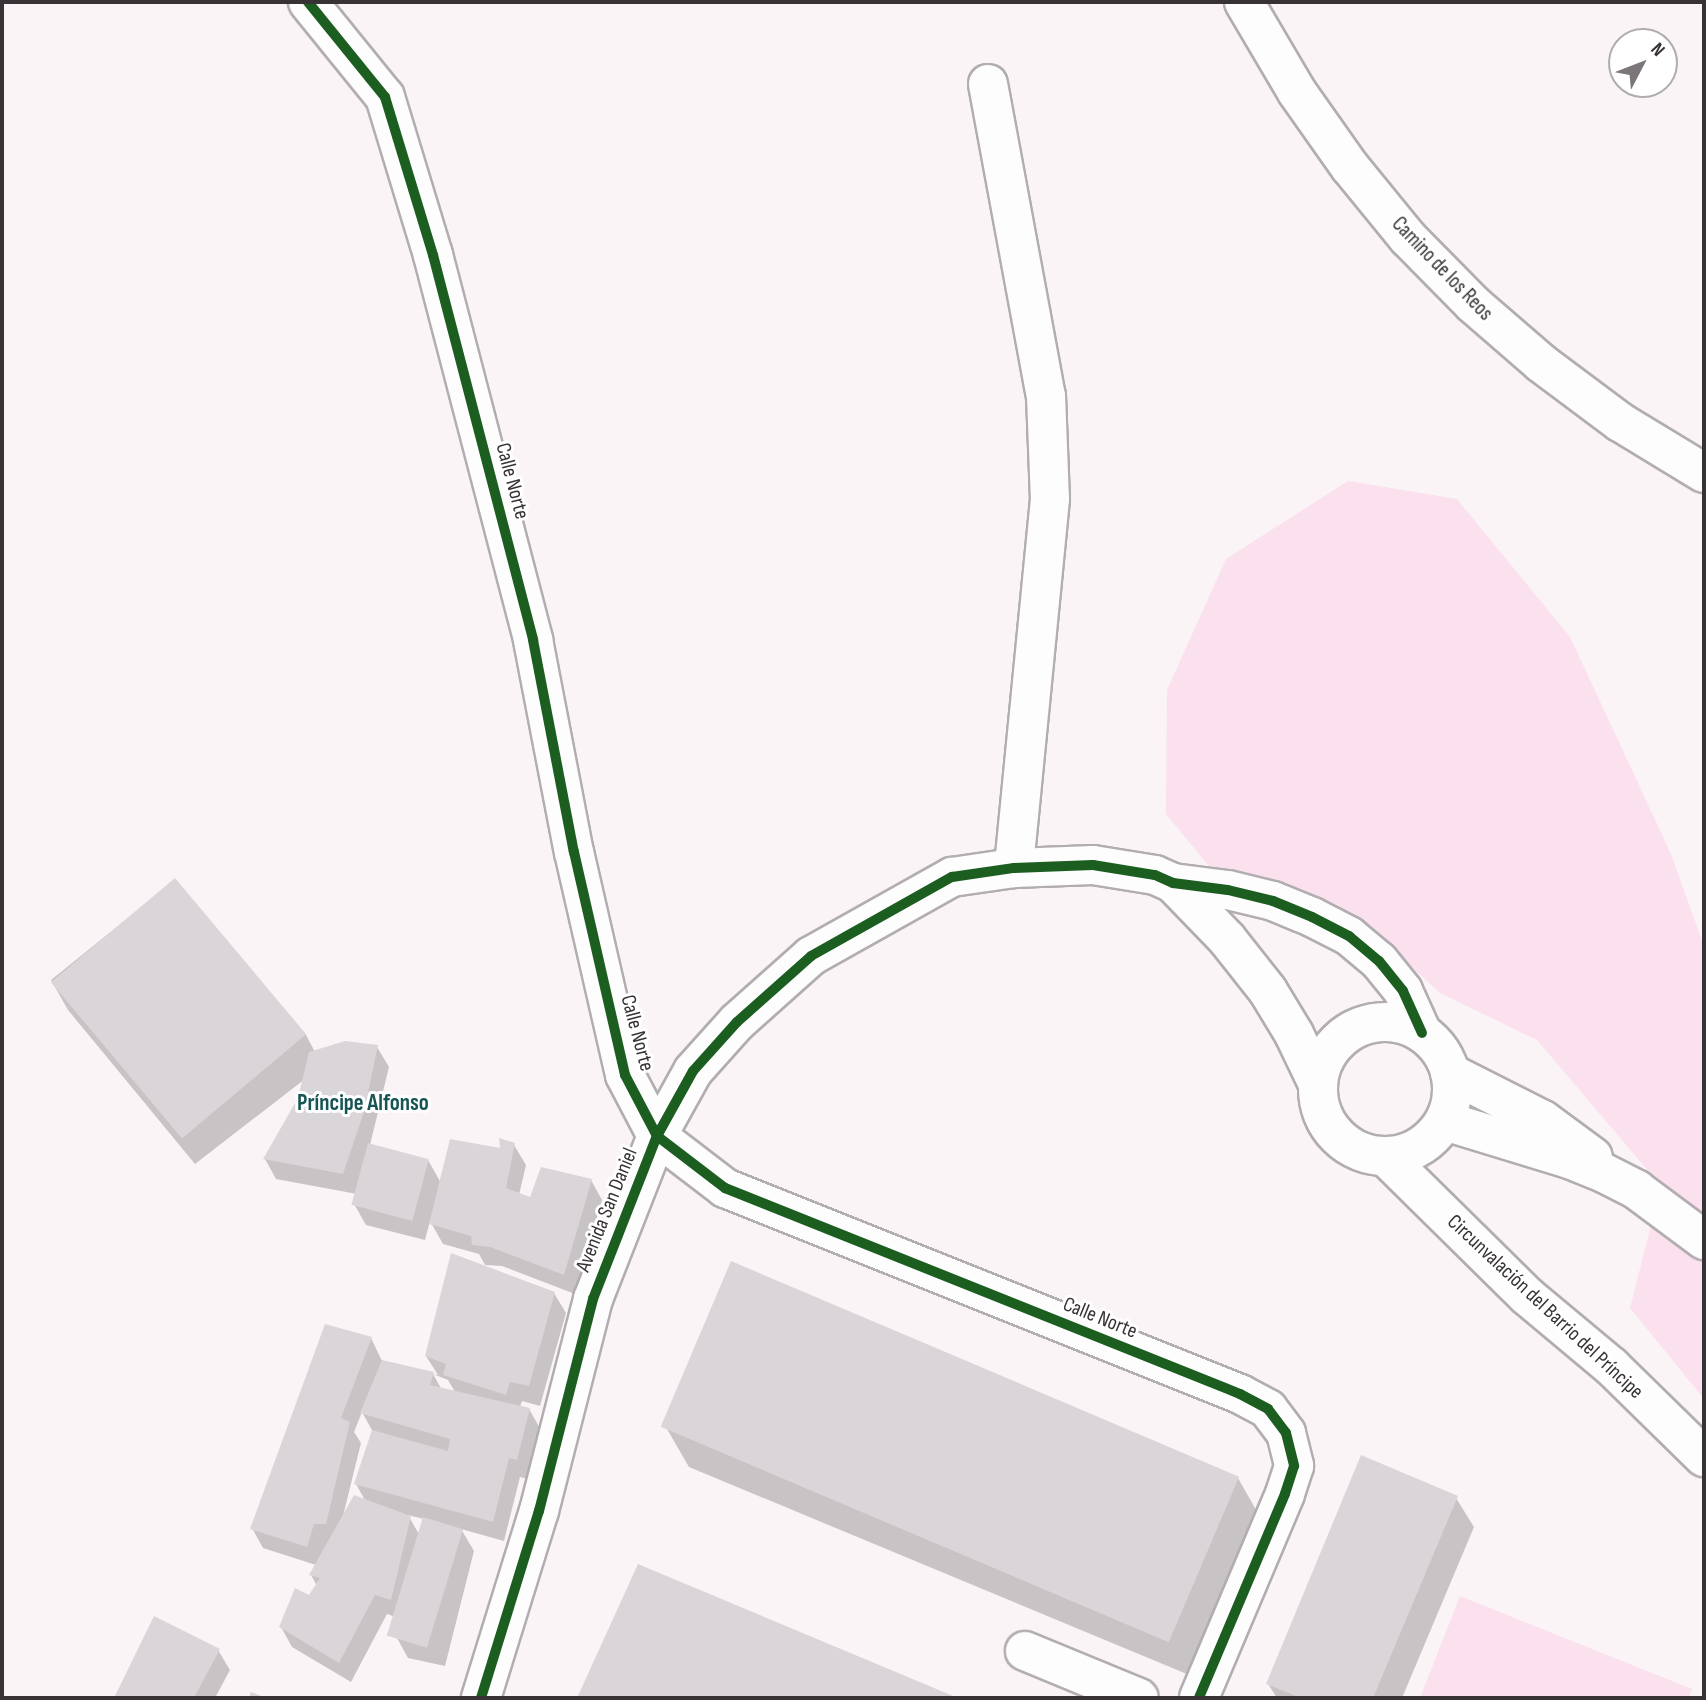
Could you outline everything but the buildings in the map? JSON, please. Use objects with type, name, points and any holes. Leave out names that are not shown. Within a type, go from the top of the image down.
[{"type":"street","name":"Calle Norte","points":[[308,2],[385,97],[433,255],[533,640],[573,852],[625,1074],[657,1136],[725,1188],[1240,1394],[1268,1409],[1286,1433],[1294,1466],[1285,1494],[1199,1698]]},
{"type":"street","name":"Camino de los Reos","points":[[1244,2],[1297,92],[1327,135],[1350,167],[1417,247],[1473,304],[1541,363],[1620,422],[1704,473]]},
{"type":"street","points":[[988,84],[1045,396],[1050,499],[1014,868]]},
{"type":"street","name":"Avenida San Daniel","points":[[481,1698],[539,1511],[593,1299],[657,1136],[693,1071],[737,1021],[811,956],[951,877],[1014,868],[1093,865],[1156,875],[1173,883]]},
{"type":"street","points":[[1173,883],[1228,890],[1273,901],[1349,936],[1379,961],[1403,991],[1422,1033],[1444,1057],[1450,1073],[1452,1089],[1445,1121],[1420,1147],[1386,1157],[1364,1154],[1344,1143],[1329,1127],[1320,1107],[1318,1084],[1321,1065],[1332,1047],[1346,1033],[1364,1025],[1384,1022],[1403,1025],[1422,1033]]},
{"type":"street","points":[[1173,883],[1227,939],[1268,992],[1294,1034],[1318,1084]]},
{"type":"street","points":[[1450,1073],[1543,1120],[1704,1240]]},
{"type":"street","points":[[1445,1121],[1569,1159],[1637,1190]]},
{"type":"street","name":"Circunvalación del Barrio del Príncipe","points":[[1386,1157],[1527,1296],[1612,1367],[1704,1457]]},
{"type":"street","points":[[1024,1651],[1139,1698]]},
{"type":"shaded area","points":[[1348,481],[1457,499],[1570,637],[1671,854],[1704,946],[1704,1399],[1630,1308],[1661,1186],[1537,1040],[1440,993],[1391,948],[1232,894],[1166,814],[1167,690],[1226,559]]},
{"type":"shaded area","points":[[1460,1596],[1692,1689],[1689,1698],[1420,1698]]},
{"type":"cycle path","points":[[308,2],[385,97],[433,255],[533,640],[574,852],[625,1075],[657,1136],[725,1188],[1240,1394],[1268,1409],[1286,1433],[1294,1466],[1285,1494],[1199,1698]]},
{"type":"cycle path","points":[[481,1698],[539,1511],[593,1299],[657,1136],[693,1071],[737,1022],[811,956],[952,877],[1014,868],[1093,865],[1155,875],[1173,883],[1228,890],[1273,901],[1312,917],[1349,936],[1379,961],[1403,991],[1422,1033]]},
{"type":"district","name":"Príncipe Alfonso","points":[[363,1103]]}]
